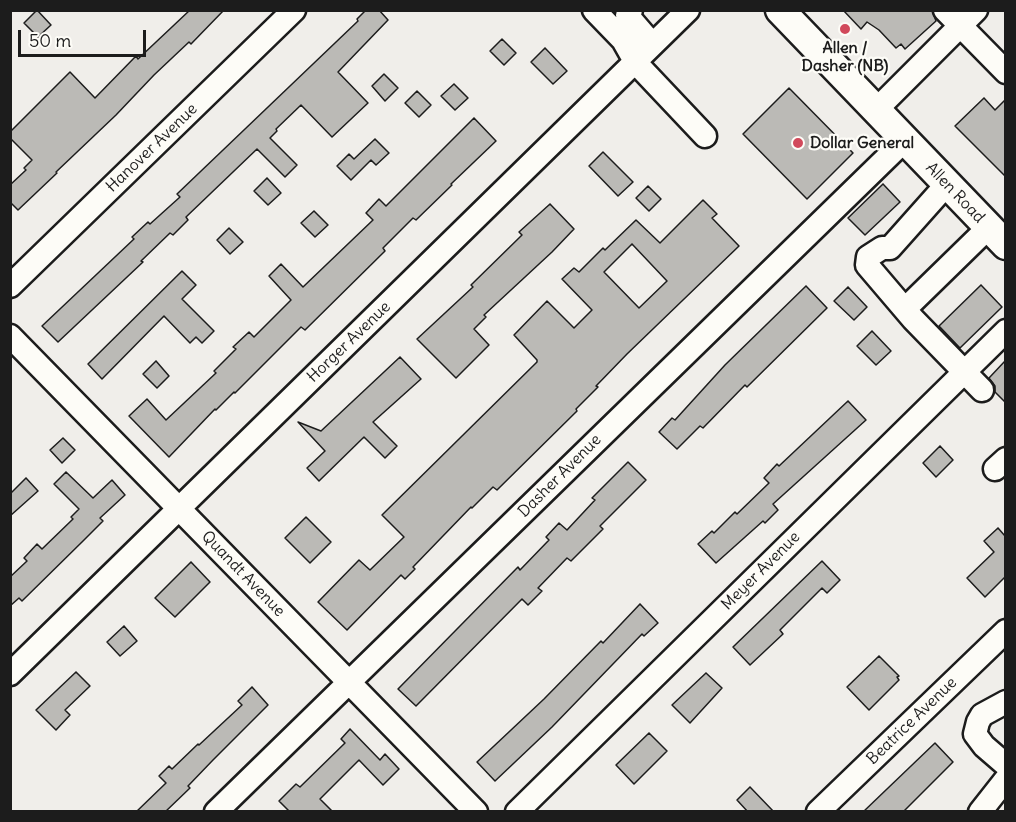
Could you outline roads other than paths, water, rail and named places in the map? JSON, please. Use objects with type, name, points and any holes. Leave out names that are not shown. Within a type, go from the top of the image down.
[{"type":"main road","name":"Allen Road","points":[[787,13],[875,111],[997,236]]},
{"type":"street","name":"Hanover Avenue","points":[[10,286],[294,10]]},
{"type":"street","points":[[594,10],[623,18],[652,44]]},
{"type":"street","name":"Horger Avenue","points":[[10,674],[636,63],[684,12]]},
{"type":"street","points":[[875,111],[960,16],[1005,72]]},
{"type":"street","points":[[623,18],[623,40],[636,63],[705,136]]},
{"type":"street","name":"Dasher Avenue","points":[[216,812],[904,141]]},
{"type":"street","points":[[947,184],[890,248],[882,248],[868,257],[867,266],[982,390]]},
{"type":"street","points":[[905,309],[997,236]]},
{"type":"street","name":"Meyer Avenue","points":[[517,812],[1005,331]]},
{"type":"street","name":"Quandt Avenue","points":[[10,336],[476,812]]},
{"type":"street","name":"Beatrice Avenue","points":[[818,812],[1005,631]]},
{"type":"street","points":[[1005,702],[982,715],[975,734],[984,746],[1005,765]]},
{"type":"street","points":[[993,806],[1005,779]]},
{"type":"place","name":"Allen / Dasher (NB)","points":[[845,29]]},
{"type":"place","name":"Dollar General","points":[[798,143]]}]
